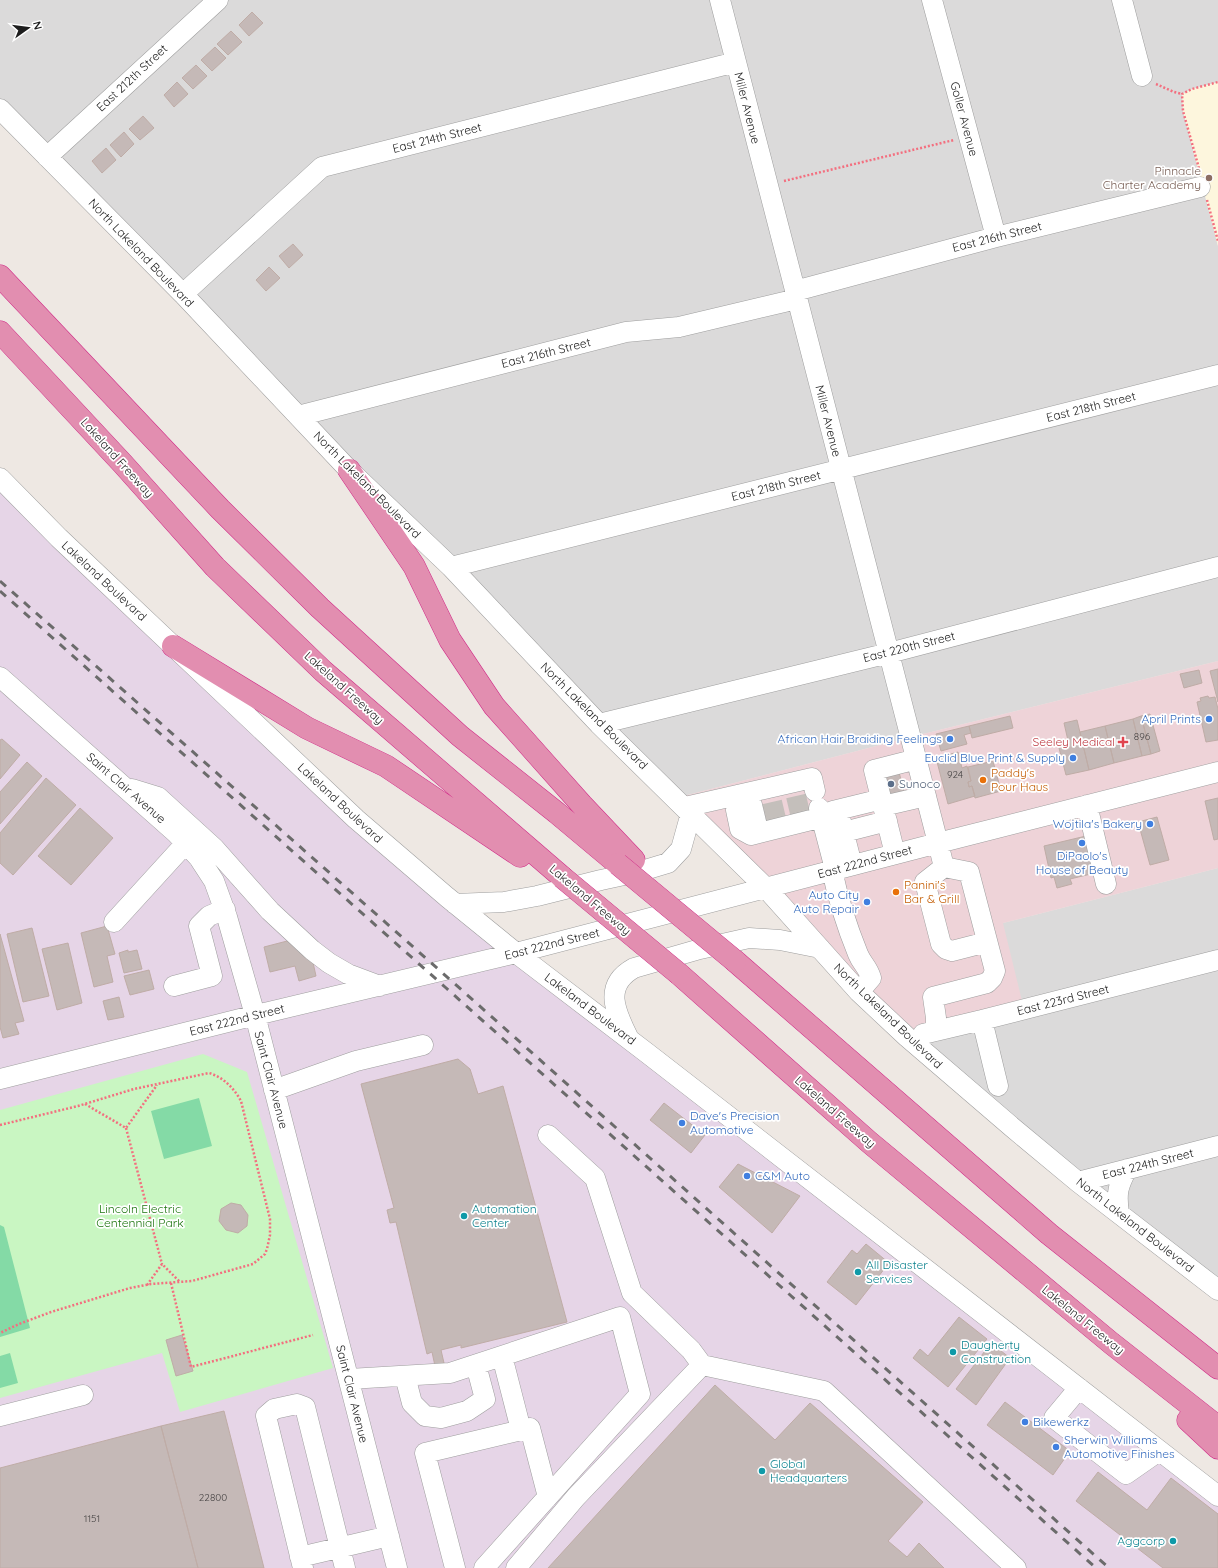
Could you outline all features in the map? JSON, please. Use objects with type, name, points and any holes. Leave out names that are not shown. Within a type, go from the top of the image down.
[{"type":"highway","points":[[0,276],[220,510],[320,608],[460,736],[557,813],[626,862],[735,961],[1049,1234],[1218,1368]]},
{"type":"highway","name":"Lakeland Freeway","points":[[0,332],[123,464],[215,567],[323,671],[562,877],[679,974],[869,1142],[1111,1342],[1218,1427]]},
{"type":"highway","points":[[349,470],[414,566],[450,640],[494,706],[582,805],[626,862]]},
{"type":"highway","points":[[173,646],[307,728],[386,766],[512,852],[562,877]]},
{"type":"highway","points":[[1157,1319],[1218,1357]]},
{"type":"highway","points":[[1111,1342],[1177,1410],[1218,1448]]},
{"type":"street","name":"East 212th Street","points":[[47,157],[218,0]]},
{"type":"street","name":"Miller Avenue","points":[[720,0],[944,866]]},
{"type":"street","name":"Goller Avenue","points":[[932,0],[996,237]]},
{"type":"street","points":[[1122,0],[1148,80]]},
{"type":"street","name":"East 214th Street","points":[[182,294],[322,167],[736,62]]},
{"type":"street","name":"North Lakeland Boulevard","points":[[0,109],[182,294],[349,470],[451,568],[599,724],[765,887],[859,992],[908,1037],[1078,1182],[1218,1290]]},
{"type":"street","name":"East 216th Street","points":[[298,416],[626,332],[679,327],[996,237],[1203,187]]},
{"type":"street","name":"East 218th Street","points":[[451,568],[1218,375]]},
{"type":"street","name":"Lakeland Boulevard","points":[[0,478],[59,538],[356,819],[455,904],[516,953],[1218,1496]]},
{"type":"street","name":"East 220th Street","points":[[599,724],[888,653],[1218,567]]},
{"type":"street","name":"Saint Clair Avenue","points":[[0,677],[176,833],[199,858],[214,881],[225,909],[255,1015],[397,1568]]},
{"type":"street","points":[[895,854],[874,770],[917,759]]},
{"type":"street","name":"East 222nd Street","points":[[0,1079],[255,1015],[516,953],[765,887],[1218,772]]},
{"type":"street","points":[[125,787],[158,797],[214,848],[270,911],[318,955],[348,974],[380,986]]},
{"type":"street","points":[[844,832],[884,809],[926,796]]},
{"type":"street","points":[[1087,805],[1106,884]]},
{"type":"street","points":[[455,904],[504,902],[537,896],[638,872],[668,863],[681,849],[688,810],[787,806],[884,809]]},
{"type":"street","points":[[787,806],[844,832]]},
{"type":"street","points":[[787,806],[840,868]]},
{"type":"street","points":[[844,832],[837,894],[860,959],[869,969],[871,978],[859,992]]},
{"type":"street","points":[[114,922],[186,843]]},
{"type":"street","points":[[936,1031],[933,997],[987,983],[992,978],[995,971],[970,872],[944,866],[925,882],[941,944],[946,949],[952,951],[987,942]]},
{"type":"street","points":[[174,986],[212,976],[199,926],[209,916],[225,909]]},
{"type":"street","points":[[629,1039],[618,1016],[614,999],[615,989],[619,982],[625,973],[634,968],[700,949],[749,938],[780,940],[820,948]]},
{"type":"street","name":"East 223rd Street","points":[[908,1037],[982,1020],[1218,960]]},
{"type":"street","points":[[982,1020],[998,1086]]},
{"type":"street","points":[[274,1090],[356,1061],[423,1045]]},
{"type":"street","points":[[548,1135],[595,1178],[632,1293],[691,1350],[702,1365],[824,1391],[1016,1568]]},
{"type":"street","name":"East 224th Street","points":[[1078,1182],[1218,1146]]},
{"type":"street","points":[[1119,1213],[1116,1199],[1118,1186],[1127,1169]]},
{"type":"street","points":[[349,1379],[450,1373],[620,1317],[640,1394],[484,1568]]},
{"type":"street","points":[[502,1356],[521,1430]]},
{"type":"street","points":[[405,1376],[412,1403],[425,1416],[441,1418],[467,1411],[485,1399],[476,1365]]},
{"type":"street","points":[[516,1568],[576,1497],[702,1365]]},
{"type":"street","points":[[1079,1388],[1054,1418],[1126,1474],[1159,1451]]},
{"type":"street","points":[[0,1416],[83,1395]]},
{"type":"street","points":[[345,1568],[340,1548],[305,1407],[297,1404],[274,1409],[266,1416],[302,1563],[340,1548],[389,1536]]},
{"type":"street","points":[[455,1568],[425,1454],[530,1428],[548,1497]]},
{"type":"path","points":[[1148,80],[1162,88],[1182,94],[1192,89],[1218,82]]},
{"type":"path","points":[[1182,94],[1183,111],[1218,241]]},
{"type":"path","points":[[783,181],[954,140]]},
{"type":"path","points":[[0,1125],[84,1104],[134,1089],[208,1073],[217,1075],[236,1092],[240,1101],[270,1219],[270,1235],[267,1249],[265,1254],[254,1264],[200,1279],[130,1288],[51,1312],[0,1333]]},
{"type":"path","points":[[126,1128],[157,1084]]},
{"type":"path","points":[[84,1104],[126,1128],[162,1264],[180,1282]]},
{"type":"path","points":[[147,1285],[162,1264]]},
{"type":"path","points":[[171,1283],[191,1367],[312,1335]]},
{"type":"shaded area","points":[[0,0],[1218,0],[1218,82],[1192,89],[1183,111],[1218,246],[1218,661],[911,737],[676,798],[0,109]]},
{"type":"shaded area","name":"Pinnacle Charter Academy","points":[[1218,82],[1218,246],[1183,111],[1182,94],[1192,89]]},
{"type":"shaded area","points":[[0,478],[356,819],[1218,1496],[1218,1568],[0,1568]]},
{"type":"shaded area","points":[[1218,661],[1218,868],[1003,923],[1024,1009],[907,1037],[676,798],[911,737]]},
{"type":"shaded area","points":[[1218,868],[1218,1290],[907,1037],[1003,923]]},
{"type":"green space","name":"Lincoln Electric Centennial Park","points":[[203,1054],[247,1072],[333,1368],[180,1412],[162,1353],[0,1398],[0,1110]]},
{"type":"green space","points":[[199,1098],[212,1146],[164,1159],[151,1111]]},
{"type":"green space","points":[[0,1225],[4,1227],[30,1328],[0,1337]]},
{"type":"green space","points":[[10,1353],[18,1383],[0,1388],[0,1356]]},
{"type":"building","points":[[252,12],[263,23],[249,36],[239,25]]},
{"type":"building","points":[[231,31],[242,42],[228,55],[217,44]]},
{"type":"building","points":[[215,47],[226,58],[212,71],[201,60]]},
{"type":"building","points":[[196,65],[207,76],[193,89],[182,78]]},
{"type":"building","points":[[177,82],[188,94],[174,107],[164,95]]},
{"type":"building","points":[[143,116],[154,128],[140,140],[129,129]]},
{"type":"building","points":[[124,132],[134,144],[121,157],[110,145]]},
{"type":"building","points":[[106,148],[116,160],[102,173],[92,161]]},
{"type":"building","points":[[293,244],[303,255],[289,268],[279,256]]},
{"type":"building","points":[[269,267],[280,278],[266,291],[256,280]]},
{"type":"building","points":[[1218,669],[1218,702],[1210,671]]},
{"type":"building","points":[[1199,670],[1202,683],[1184,688],[1180,674]]},
{"type":"building","points":[[1208,696],[1209,698],[1215,697],[1218,709],[1218,740],[1206,742],[1197,702],[1201,701],[1200,698]]},
{"type":"building","points":[[1150,714],[1160,751],[1151,754],[1141,716]]},
{"type":"building","points":[[1010,716],[1013,728],[972,738],[969,726]]},
{"type":"building","points":[[1141,716],[1151,754],[1142,756],[1133,719]]},
{"type":"building","points":[[1133,719],[1142,756],[1114,763],[1105,726]]},
{"type":"building","points":[[1077,720],[1089,770],[1066,775],[1059,748],[1069,745],[1064,723]]},
{"type":"building","points":[[969,726],[971,733],[964,735],[967,744],[941,751],[936,734]]},
{"type":"building","points":[[1105,726],[1114,763],[1089,770],[1080,732]]},
{"type":"building","points":[[2,739],[20,755],[0,779],[0,740]]},
{"type":"building","points":[[958,752],[962,768],[967,766],[971,781],[968,782],[969,787],[972,786],[975,796],[948,804],[936,758]]},
{"type":"building","points":[[993,761],[1001,791],[975,798],[972,786],[969,787],[968,782],[971,781],[968,767]]},
{"type":"building","points":[[27,762],[42,776],[0,824],[0,792]]},
{"type":"building","points":[[899,772],[904,792],[889,795],[884,776]]},
{"type":"building","points":[[46,778],[76,805],[13,875],[0,863],[0,833]]},
{"type":"building","points":[[1218,798],[1218,839],[1214,840],[1205,801]]},
{"type":"building","points":[[80,808],[113,838],[71,885],[38,856]]},
{"type":"building","points":[[1157,817],[1169,860],[1150,865],[1138,822]]},
{"type":"building","points":[[1086,836],[1095,873],[1070,879],[1072,884],[1057,888],[1054,877],[1051,878],[1044,846]]},
{"type":"building","points":[[107,926],[115,954],[107,956],[113,982],[94,987],[81,933]]},
{"type":"building","points":[[32,928],[49,996],[23,1002],[7,934]]},
{"type":"building","points":[[0,934],[24,1021],[15,1023],[19,1034],[3,1038],[0,1027]]},
{"type":"building","points":[[291,940],[312,958],[316,976],[299,981],[295,966],[270,972],[264,947]]},
{"type":"building","points":[[68,943],[82,1003],[57,1010],[42,949]]},
{"type":"building","points":[[128,950],[128,952],[137,950],[142,969],[124,973],[119,953]]},
{"type":"building","points":[[149,970],[154,989],[130,995],[124,976]]},
{"type":"building","points":[[119,997],[124,1017],[108,1020],[103,1001]]},
{"type":"building","name":"Automation Center","points":[[458,1059],[470,1069],[478,1094],[503,1086],[567,1322],[461,1348],[461,1345],[441,1350],[444,1363],[435,1366],[432,1352],[427,1354],[396,1222],[390,1223],[387,1210],[394,1208],[361,1084]]},
{"type":"building","points":[[664,1103],[705,1135],[691,1153],[650,1120]]},
{"type":"building","points":[[738,1164],[800,1196],[772,1233],[719,1187]]},
{"type":"building","points":[[231,1203],[241,1205],[248,1215],[247,1226],[238,1233],[226,1230],[219,1221],[221,1209]]},
{"type":"building","name":"All Disaster Services","points":[[866,1244],[889,1263],[856,1305],[827,1282],[852,1250],[857,1254]]},
{"type":"building","name":"Daugherty Construction","points":[[959,1317],[987,1339],[948,1387],[913,1358],[920,1349],[928,1356]]},
{"type":"building","points":[[182,1335],[193,1371],[176,1376],[166,1340]]},
{"type":"building","points":[[991,1343],[1010,1358],[976,1405],[956,1389]]},
{"type":"building","name":"Global Headquarters","points":[[715,1385],[775,1440],[810,1403],[923,1502],[888,1541],[907,1557],[919,1543],[944,1568],[548,1568]]},
{"type":"building","points":[[1005,1402],[1070,1451],[1053,1475],[987,1425]]},
{"type":"building","points":[[224,1411],[264,1568],[198,1568],[161,1426]]},
{"type":"building","points":[[161,1426],[198,1568],[0,1568],[0,1468]]},
{"type":"building","name":"Aggcorp","points":[[1098,1472],[1147,1510],[1171,1478],[1218,1514],[1218,1568],[1163,1568],[1076,1501]]},
{"type":"tunnel","points":[[796,796],[800,813]]},
{"type":"tunnel","points":[[772,802],[776,819]]},
{"type":"railway","points":[[0,581],[455,984],[1109,1568]]},
{"type":"railway","points":[[0,591],[1096,1568]]},
{"type":"place","name":"Pinnacle Charter Academy","points":[[1209,178]]},
{"type":"place","name":"April Prints","points":[[1209,719]]},
{"type":"place","name":"African Hair Braiding Feelings","points":[[950,739]]},
{"type":"place","name":"Seeley Medical","points":[[1123,742]]},
{"type":"place","name":"Euclid Blue Print & Supply","points":[[1073,758]]},
{"type":"place","name":"Paddy's Pour Haus","points":[[983,780]]},
{"type":"place","name":"Sunoco","points":[[891,784]]},
{"type":"place","name":"Wojtila's Bakery","points":[[1150,824]]},
{"type":"place","name":"DiPaolo's House of Beauty","points":[[1082,843]]},
{"type":"place","name":"Panini's Bar & Grill","points":[[896,892]]},
{"type":"place","name":"Auto City Auto Repair","points":[[867,902]]},
{"type":"place","name":"Dave's Precision Automotive","points":[[682,1123]]},
{"type":"place","name":"C&M Auto","points":[[747,1176]]},
{"type":"place","name":"Automation Center","points":[[464,1216]]},
{"type":"place","name":"All Disaster Services","points":[[858,1272]]},
{"type":"place","name":"Daugherty Construction","points":[[953,1352]]},
{"type":"place","name":"Bikewerkz","points":[[1025,1422]]},
{"type":"place","name":"Sherwin Williams Automotive Finishes","points":[[1056,1447]]},
{"type":"place","name":"Global Headquarters","points":[[762,1471]]},
{"type":"place","name":"Aggcorp","points":[[1173,1541]]}]
